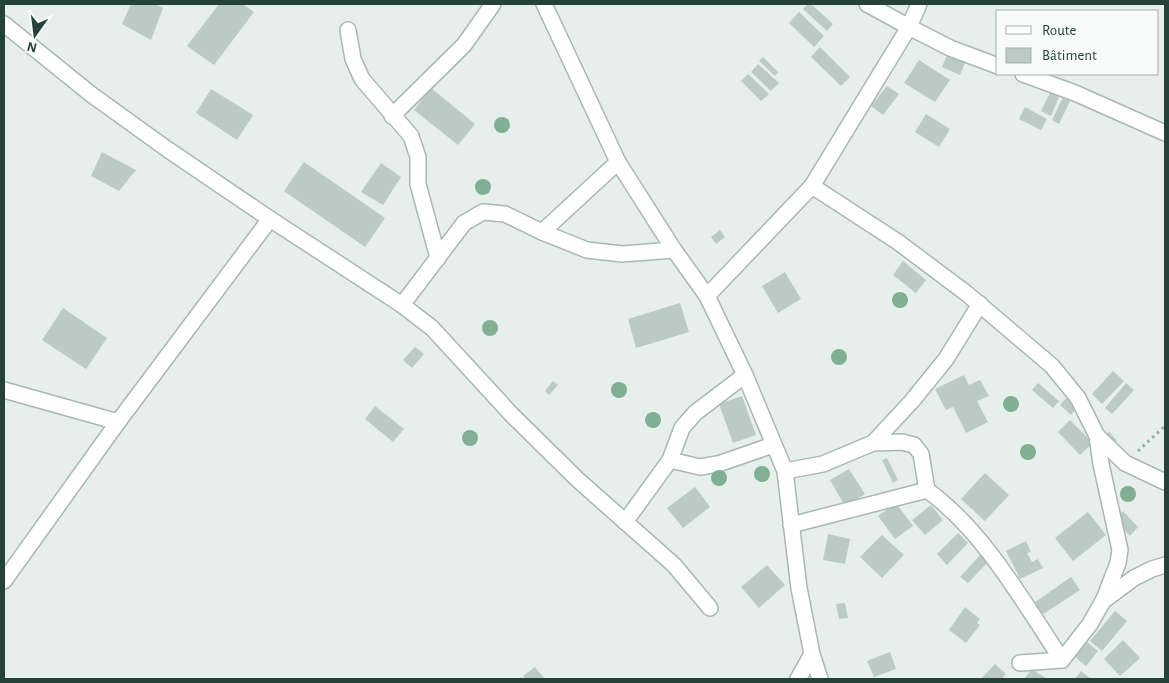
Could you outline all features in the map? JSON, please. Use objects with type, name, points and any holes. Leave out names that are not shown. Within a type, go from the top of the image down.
[{"type":"street","points":[[392,116],[464,45],[493,4]]},
{"type":"street","points":[[544,4],[618,162],[674,250],[707,296],[745,375],[785,471],[799,588],[812,654],[820,679]]},
{"type":"street","points":[[867,4],[950,48],[996,65]]},
{"type":"street","points":[[707,296],[812,186],[886,66],[919,4]]},
{"type":"street","points":[[4,24],[92,95],[167,149],[402,305],[432,328],[511,414],[577,479],[674,565],[710,608]]},
{"type":"street","points":[[348,30],[353,59],[362,79],[411,136],[418,157],[418,184],[438,258]]},
{"type":"street","points":[[1026,75],[1075,93],[1165,133]]},
{"type":"street","points":[[542,232],[618,162]]},
{"type":"street","points":[[812,186],[898,242],[980,304],[1052,366],[1078,398],[1097,436],[1101,464],[1120,550],[1118,563],[1103,601],[1090,624],[1062,660],[1020,662]]},
{"type":"street","points":[[402,305],[464,224],[483,212],[506,214],[542,232],[587,250],[622,254],[674,250]]},
{"type":"street","points":[[4,581],[118,422],[270,219]]},
{"type":"street","points":[[874,443],[912,401],[946,359],[980,304]]},
{"type":"street","points":[[625,522],[670,460],[682,428],[695,413],[745,375]]},
{"type":"street","points":[[4,390],[118,422]]},
{"type":"street","points":[[1097,436],[1124,463],[1165,482]]},
{"type":"street","points":[[785,471],[823,464],[874,443],[902,442],[914,445],[921,454],[927,490],[942,501],[978,539],[1010,581],[1062,660]]},
{"type":"street","points":[[670,460],[700,467],[718,464],[773,445]]},
{"type":"street","points":[[791,525],[927,490]]},
{"type":"street","points":[[1103,601],[1134,578],[1165,565]]},
{"type":"street","points":[[798,679],[812,654]]},
{"type":"path","points":[[1124,463],[1165,426]]},
{"type":"building","points":[[131,4],[155,4],[163,8],[151,40],[122,24]]},
{"type":"building","points":[[219,4],[243,4],[254,12],[214,65],[187,46]]},
{"type":"building","points":[[808,4],[811,4],[833,24],[827,31],[803,9]]},
{"type":"building","points":[[799,12],[824,36],[814,47],[789,23]]},
{"type":"building","points":[[820,47],[850,77],[841,86],[811,57]]},
{"type":"building","points":[[947,55],[965,63],[960,75],[942,67]]},
{"type":"building","points":[[763,57],[778,72],[775,76],[759,61]]},
{"type":"building","points":[[919,60],[950,80],[935,102],[904,83]]},
{"type":"building","points":[[758,64],[779,83],[771,91],[751,72]]},
{"type":"building","points":[[748,74],[769,94],[761,101],[741,81]]},
{"type":"building","points":[[887,86],[899,94],[883,115],[871,106]]},
{"type":"building","points":[[431,88],[475,124],[458,145],[414,110]]},
{"type":"building","points":[[211,89],[253,115],[237,140],[196,113]]},
{"type":"building","points":[[1050,93],[1059,97],[1051,116],[1041,111]]},
{"type":"building","points":[[1065,93],[1072,97],[1059,124],[1052,120]]},
{"type":"building","points":[[1025,107],[1047,119],[1041,130],[1019,119]]},
{"type":"building","points":[[926,114],[950,129],[939,147],[915,132]]},
{"type":"building","points":[[102,152],[136,170],[119,191],[91,176]]},
{"type":"building","points":[[304,162],[385,218],[365,247],[284,191]]},
{"type":"building","points":[[381,163],[401,177],[383,205],[361,192]]},
{"type":"building","points":[[720,230],[725,237],[716,244],[711,237]]},
{"type":"building","points":[[903,261],[926,280],[916,293],[893,275]]},
{"type":"building","points":[[785,272],[801,299],[778,313],[762,286]]},
{"type":"building","points":[[680,303],[689,332],[636,348],[628,319]]},
{"type":"building","points":[[63,308],[107,338],[86,369],[42,340]]},
{"type":"building","points":[[415,347],[424,354],[412,368],[403,360]]},
{"type":"building","points":[[1113,371],[1124,381],[1102,404],[1092,394]]},
{"type":"building","points":[[964,375],[969,385],[980,380],[989,396],[977,401],[988,422],[966,433],[953,407],[946,410],[935,389]]},
{"type":"building","points":[[553,381],[558,385],[549,395],[545,391]]},
{"type":"building","points":[[1038,383],[1059,401],[1053,408],[1032,390]]},
{"type":"building","points":[[1126,383],[1134,390],[1112,414],[1105,408]]},
{"type":"building","points":[[742,396],[756,435],[733,443],[719,404]]},
{"type":"building","points":[[1066,398],[1077,408],[1071,415],[1060,405]]},
{"type":"building","points":[[375,406],[404,429],[393,442],[365,419]]},
{"type":"building","points":[[1070,420],[1093,443],[1080,455],[1058,432]]},
{"type":"building","points":[[1109,432],[1117,441],[1112,445],[1104,436]]},
{"type":"building","points":[[887,458],[898,480],[893,483],[882,460]]},
{"type":"building","points":[[849,469],[865,494],[845,506],[830,480]]},
{"type":"building","points":[[985,473],[1009,495],[985,521],[961,499]]},
{"type":"building","points":[[695,487],[710,507],[683,528],[667,508]]},
{"type":"building","points":[[896,503],[913,526],[895,539],[878,516]]},
{"type":"building","points":[[931,505],[943,520],[925,535],[912,520]]},
{"type":"building","points":[[1123,511],[1138,527],[1130,536],[1114,520]]},
{"type":"building","points":[[1088,512],[1106,535],[1073,561],[1055,538]]},
{"type":"building","points":[[958,533],[968,543],[947,565],[937,554]]},
{"type":"building","points":[[828,534],[850,539],[845,564],[823,560]]},
{"type":"building","points":[[882,535],[904,555],[882,578],[860,557]]},
{"type":"building","points":[[1026,541],[1031,552],[1027,553],[1032,562],[1038,559],[1043,568],[1020,579],[1006,551]]},
{"type":"building","points":[[981,554],[989,561],[968,583],[960,577]]},
{"type":"building","points":[[767,565],[785,585],[759,608],[741,587]]},
{"type":"building","points":[[1071,577],[1080,590],[1042,615],[1034,603]]},
{"type":"building","points":[[845,603],[848,618],[839,619],[836,604]]},
{"type":"building","points":[[965,607],[980,619],[977,623],[980,625],[966,643],[949,630]]},
{"type":"building","points":[[1115,611],[1127,621],[1102,651],[1090,641]]},
{"type":"building","points":[[1123,640],[1140,658],[1120,676],[1104,659]]},
{"type":"building","points":[[1087,642],[1098,651],[1086,666],[1075,657]]},
{"type":"building","points":[[890,652],[896,669],[874,677],[867,661]]},
{"type":"building","points":[[995,664],[1006,674],[1001,679],[981,679]]},
{"type":"building","points":[[535,667],[545,679],[526,679],[523,676]]},
{"type":"building","points":[[1032,669],[1047,679],[1024,679]]},
{"type":"building","points":[[1081,671],[1091,679],[1075,679]]}]
